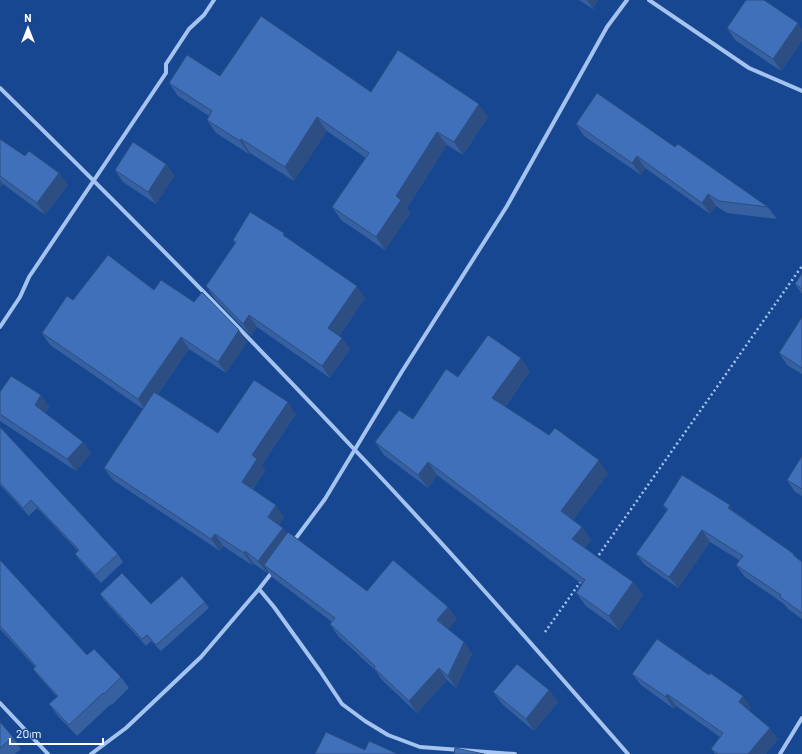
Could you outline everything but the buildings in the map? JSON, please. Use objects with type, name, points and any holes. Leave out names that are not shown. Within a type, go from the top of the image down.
[{"type":"street","points":[[0,327],[20,297],[29,277],[166,73],[166,64],[189,29],[204,15],[214,0]]},
{"type":"street","points":[[292,544],[325,499],[401,373],[507,206],[607,27],[627,0]]},
{"type":"street","points":[[649,0],[749,68],[802,91]]},
{"type":"street","points":[[0,88],[94,180],[355,449],[534,647],[628,754]]},
{"type":"street","points":[[91,754],[126,728],[201,657],[259,589],[278,563]]},
{"type":"street","points":[[259,589],[274,607],[342,704],[365,721],[388,735],[420,747],[515,754]]},
{"type":"street","points":[[0,703],[48,754]]},
{"type":"street","points":[[780,754],[802,718]]},
{"type":"street","points":[[440,754],[442,749]]},
{"type":"path","points":[[593,563],[802,266]]},
{"type":"path","points":[[534,647],[584,576]]}]
